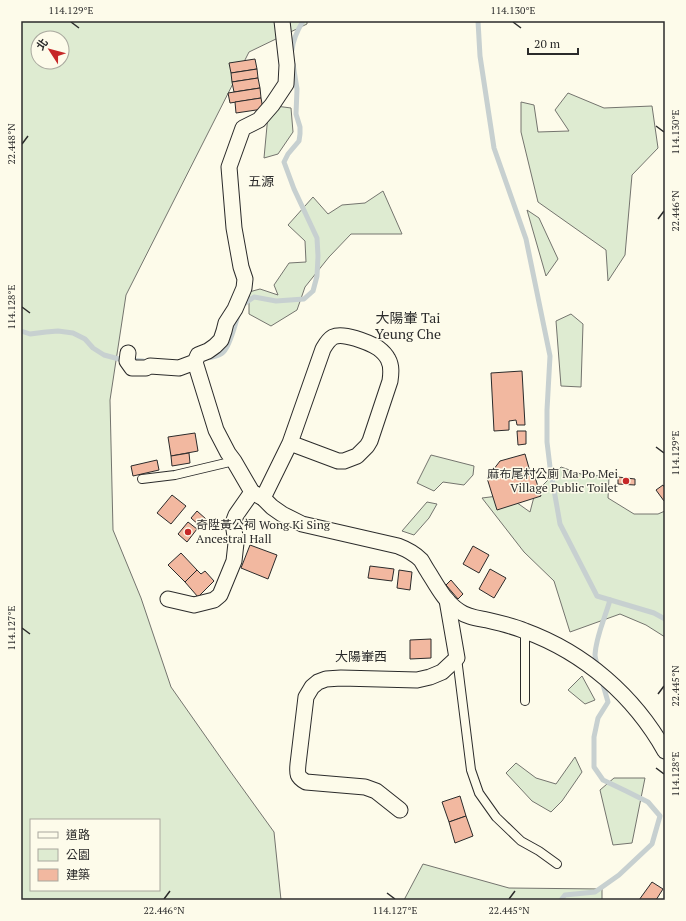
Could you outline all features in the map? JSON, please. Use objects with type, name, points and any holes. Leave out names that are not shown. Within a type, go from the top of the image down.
[{"type":"street","points":[[282,21],[288,65],[286,84],[272,105],[259,120],[243,128],[229,167],[234,228],[241,267],[245,279],[244,288],[235,309],[226,324],[221,340],[208,351],[198,354],[195,362],[216,430],[228,453],[258,495],[282,514],[302,524],[398,546],[421,560],[446,600],[458,611],[467,616],[525,631],[573,654],[605,677],[632,703],[655,733],[665,751]]},
{"type":"street","points":[[168,599],[194,605],[214,600],[220,595],[234,561],[236,543],[233,523],[236,515],[258,495],[290,443],[327,341],[341,335],[349,336],[379,348],[384,353],[391,366],[391,374],[370,441],[367,446],[351,459],[338,461],[290,443]]},
{"type":"street","points":[[128,353],[127,361],[132,368],[146,368],[150,366],[180,368],[195,362]]},
{"type":"street","points":[[400,810],[376,791],[365,787],[306,782],[298,776],[297,773],[306,697],[312,687],[318,682],[326,679],[417,680],[442,672],[457,658],[446,600]]},
{"type":"lane","points":[[142,478],[175,475],[234,461]]},
{"type":"lane","points":[[525,631],[525,701]]},
{"type":"lane","points":[[457,658],[471,770],[479,793],[496,817],[521,841],[539,851],[557,864]]},
{"type":"green space","points":[[21,21],[307,21],[307,24],[249,52],[126,295],[110,400],[113,530],[141,598],[171,687],[274,832],[281,900],[21,900]]},
{"type":"green space","points":[[568,93],[604,108],[652,106],[658,148],[632,175],[625,255],[608,281],[606,250],[538,202],[521,132],[521,102],[534,105],[538,132],[569,131],[555,110]]},
{"type":"green space","points":[[276,106],[291,108],[293,132],[278,154],[264,158],[268,115]]},
{"type":"green space","points":[[383,191],[402,234],[351,234],[329,257],[305,287],[297,310],[271,326],[249,314],[249,292],[260,289],[278,295],[274,285],[289,263],[306,262],[305,241],[288,225],[313,197],[328,214],[342,205],[365,203]]},
{"type":"green space","points":[[527,210],[539,218],[558,259],[546,276]]},
{"type":"green space","points":[[571,314],[583,324],[581,387],[561,386],[556,321]]},
{"type":"green space","points":[[431,455],[474,466],[473,475],[464,485],[443,482],[434,491],[417,483]]},
{"type":"green space","points":[[561,467],[581,474],[609,477],[608,498],[634,514],[658,514],[665,511],[665,637],[646,625],[620,614],[570,632],[554,581],[524,552],[482,498],[506,495],[530,512],[535,493]]},
{"type":"green space","points":[[427,502],[437,504],[429,518],[414,535],[402,531]]},
{"type":"green space","points":[[582,676],[595,700],[585,704],[568,690]]},
{"type":"green space","points":[[575,757],[582,772],[562,801],[551,812],[532,801],[506,773],[516,763],[536,778],[556,784]]},
{"type":"green space","points":[[614,778],[645,778],[632,843],[613,845],[600,790]]},
{"type":"green space","points":[[423,864],[509,888],[602,889],[602,900],[404,900]]},
{"type":"building","points":[[255,59],[257,69],[231,73],[229,63]]},
{"type":"building","points":[[257,69],[258,78],[232,82],[231,73]]},
{"type":"building","points":[[258,78],[260,88],[234,92],[232,82]]},
{"type":"building","points":[[260,88],[261,98],[230,103],[228,93]]},
{"type":"building","points":[[261,98],[263,109],[236,113],[235,102]]},
{"type":"building","points":[[522,371],[525,425],[517,425],[516,420],[509,421],[509,430],[494,431],[491,373]]},
{"type":"building","points":[[517,431],[526,431],[526,444],[518,445]]},
{"type":"building","points":[[195,433],[198,451],[171,456],[168,437]]},
{"type":"building","points":[[189,453],[190,463],[172,466],[171,456]]},
{"type":"building","points":[[525,454],[531,475],[534,474],[541,496],[497,510],[487,478],[500,461]]},
{"type":"building","points":[[157,460],[159,470],[133,476],[131,466]]},
{"type":"building","name":"麻布尾村公廁 Ma Po Mei Village Public Toilet","points":[[618,477],[635,479],[635,485],[618,484]]},
{"type":"building","points":[[663,485],[665,488],[664,501],[656,490]]},
{"type":"building","points":[[172,495],[186,506],[171,524],[157,513]]},
{"type":"building","points":[[197,511],[206,519],[200,526],[191,518]]},
{"type":"building","name":"奇陞黃公祠 Wong Ki Sing Ancestral Hall","points":[[188,522],[197,529],[187,542],[178,534]]},
{"type":"building","points":[[250,545],[277,555],[268,579],[241,568]]},
{"type":"building","points":[[473,546],[489,555],[479,573],[463,564]]},
{"type":"building","points":[[181,553],[197,570],[185,582],[168,565]]},
{"type":"building","points":[[370,566],[394,569],[392,581],[368,578]]},
{"type":"building","points":[[490,569],[506,578],[494,598],[479,589]]},
{"type":"building","points":[[197,570],[201,574],[205,571],[214,581],[198,597],[185,582]]},
{"type":"building","points":[[399,570],[412,572],[410,590],[397,588]]},
{"type":"building","points":[[451,580],[463,594],[458,599],[446,585]]},
{"type":"building","points":[[431,639],[431,658],[410,659],[410,640]]},
{"type":"building","points":[[460,796],[466,816],[449,822],[442,802]]},
{"type":"building","points":[[466,816],[473,836],[455,843],[449,822]]},
{"type":"building","points":[[652,882],[663,889],[656,900],[639,900]]},
{"type":"waterway","points":[[292,50],[293,42],[303,21]]},
{"type":"waterway","points":[[478,21],[480,56],[494,148],[526,239],[550,356],[547,442],[560,524],[597,596],[654,613],[665,619]]},
{"type":"waterway","points":[[241,306],[254,297],[276,301],[304,299],[313,291],[317,276],[317,238],[294,189],[284,162],[288,154],[299,141],[300,134],[300,127],[296,114],[297,89],[293,64]]},
{"type":"waterway","points":[[205,358],[213,357],[225,350],[231,338],[238,315]]},
{"type":"waterway","points":[[21,331],[30,334],[58,331],[73,333],[85,339],[93,348],[104,355],[119,359],[143,361]]},
{"type":"waterway","points":[[598,667],[595,656],[596,648],[610,600]]},
{"type":"waterway","points":[[561,900],[565,895],[595,892],[619,875],[652,844],[660,816],[648,802],[603,780],[594,767],[594,737],[598,718],[608,702],[602,681]]},
{"type":"place","name":"麻布尾村公廁 Ma Po Mei Village Public Toilet","points":[[626,481]]},
{"type":"place","name":"奇陞黃公祠 Wong Ki Sing Ancestral Hall","points":[[188,532]]},
{"type":"district","name":"五源","points":[[261,181]]},
{"type":"district","name":"大陽輋 Tai Yeung Che","points":[[408,326]]},
{"type":"district","name":"大陽輋西","points":[[361,656]]}]
